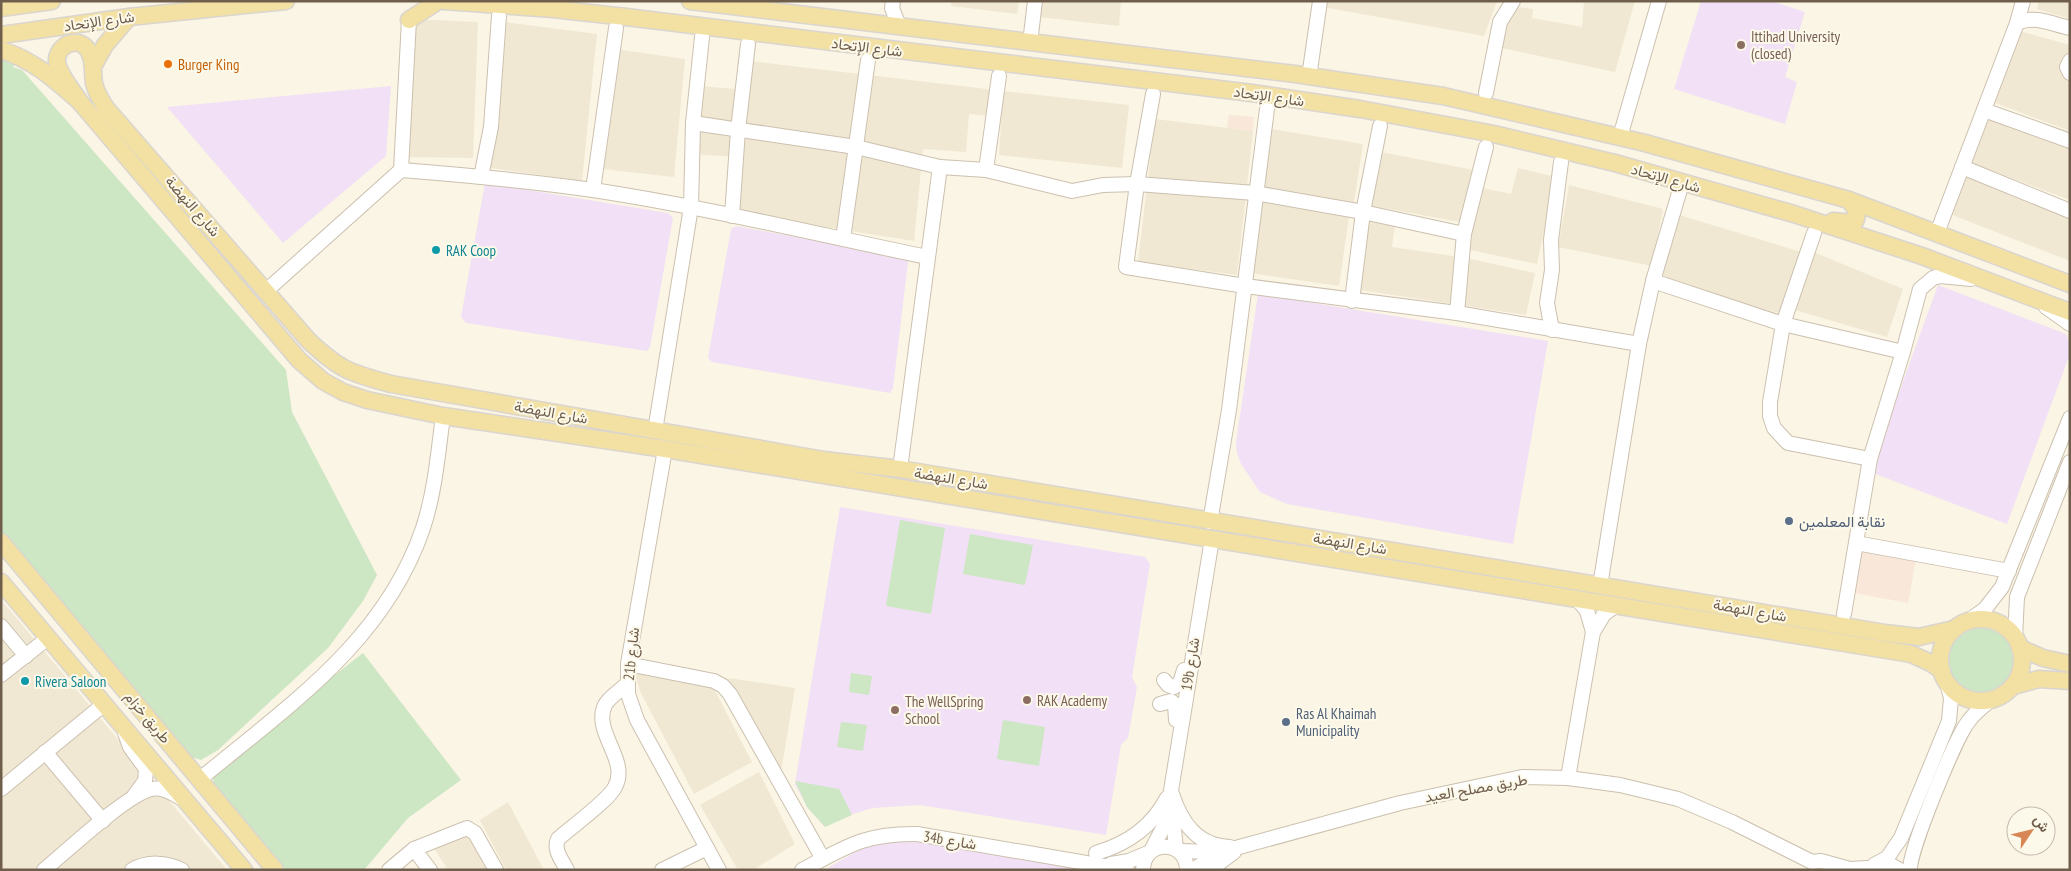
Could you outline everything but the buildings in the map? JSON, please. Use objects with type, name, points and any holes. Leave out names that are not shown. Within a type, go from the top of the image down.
[{"type":"main road","name":"شارع الإتحاد","points":[[1,8],[52,1]]},
{"type":"main road","name":"شارع الإتحاد","points":[[1,35],[129,17],[286,1]]},
{"type":"main road","points":[[409,20],[438,1]]},
{"type":"main road","name":"شارع الإتحاد","points":[[444,1],[553,9],[686,24],[1252,93],[1360,109],[1494,134],[1615,163],[1794,214],[1922,256],[2070,312]]},
{"type":"main road","name":"شارع الإتحاد","points":[[694,2],[748,5],[1030,43],[1310,77],[1443,96],[1620,137],[1849,200],[2070,284]]},
{"type":"main road","points":[[686,24],[680,19],[680,12],[694,2]]},
{"type":"main road","points":[[94,65],[105,45],[129,17]]},
{"type":"main road","points":[[738,31],[753,44]]},
{"type":"main road","points":[[80,102],[58,68],[58,53],[63,47],[78,43],[87,48],[94,65]]},
{"type":"main road","points":[[1,50],[19,55],[39,66],[80,102]]},
{"type":"main road","name":"شارع النهضة","points":[[94,65],[97,92],[106,108],[309,341],[330,361],[350,374],[391,384],[824,460],[900,470],[1909,636],[1927,636],[1960,625]]},
{"type":"main road","name":"شارع النهضة","points":[[80,102],[299,360],[323,381],[343,392],[367,400],[443,416],[665,449],[1911,654],[1932,663],[1944,677]]},
{"type":"main road","points":[[1794,214],[1847,224],[1854,223],[1857,218],[1857,212],[1849,200]]},
{"type":"main road","points":[[782,468],[780,460],[784,456],[824,460]]},
{"type":"main road","name":"طريق خزام","points":[[1,542],[275,870]]},
{"type":"main road","points":[[1,553],[32,579]]},
{"type":"main road","points":[[1394,570],[1414,564],[1418,559],[1417,554]]},
{"type":"main road","name":"طريق خزام","points":[[1,582],[182,798],[245,869]]},
{"type":"main road","points":[[2018,643],[2021,668],[2013,686],[2003,695],[1990,700],[1978,701],[1966,698],[1956,692],[1944,677],[1942,648],[1960,625],[1980,619],[1994,621],[2006,628],[2018,643],[2043,658],[2070,664]]},
{"type":"main road","points":[[2013,686],[2039,680],[2070,681]]},
{"type":"street","points":[[1030,43],[1035,1]]},
{"type":"street","points":[[1310,77],[1320,1]]},
{"type":"street","points":[[1486,93],[1500,22],[1512,1]]},
{"type":"street","points":[[1620,137],[1660,1]]},
{"type":"street","points":[[1937,233],[2017,23],[2023,1]]},
{"type":"street","points":[[892,5],[899,26]]},
{"type":"street","points":[[481,176],[491,127],[499,16]]},
{"type":"street","points":[[2017,23],[2027,19],[2035,19],[2070,28]]},
{"type":"street","points":[[266,291],[401,170],[409,20]]},
{"type":"street","points":[[594,190],[616,28]]},
{"type":"street","points":[[655,431],[691,207],[693,124],[702,38]]},
{"type":"street","points":[[732,216],[738,130],[753,44]]},
{"type":"street","points":[[843,239],[868,60]]},
{"type":"street","points":[[2070,61],[2067,70],[2070,73]]},
{"type":"street","points":[[986,170],[999,76]]},
{"type":"street","points":[[1153,94],[1137,184],[1126,267],[1245,286],[1457,314],[1552,330],[1585,333],[1639,344]]},
{"type":"street","points":[[1210,522],[1229,410],[1267,109]]},
{"type":"street","points":[[1984,110],[2070,141]]},
{"type":"street","points":[[693,124],[856,147],[940,168],[986,170],[1072,190],[1103,185],[1137,184],[1255,193],[1363,212],[1464,234]]},
{"type":"street","points":[[1352,301],[1363,212],[1380,126]]},
{"type":"street","points":[[1457,314],[1464,234],[1486,147]]},
{"type":"street","points":[[1552,330],[1547,303],[1552,270],[1551,240],[1561,162]]},
{"type":"street","points":[[1962,167],[2070,211]]},
{"type":"street","points":[[900,470],[940,168]]},
{"type":"street","points":[[401,170],[481,176],[594,190],[691,207],[927,257]]},
{"type":"street","points":[[1600,586],[1639,344],[1652,282],[1679,193]]},
{"type":"street","points":[[1814,233],[1783,324],[1770,402],[1770,416],[1774,428],[1788,443],[1800,447],[1870,459]]},
{"type":"street","points":[[1844,614],[1870,459],[1920,289],[1933,278],[1940,276],[1991,282]]},
{"type":"street","points":[[1652,282],[1783,324],[1903,352]]},
{"type":"street","points":[[2028,296],[2070,324]]},
{"type":"street","points":[[200,779],[317,683],[354,646],[380,613],[404,571],[423,528],[433,486],[443,416]]},
{"type":"street","points":[[1960,625],[1993,601],[2010,571],[2070,418]]},
{"type":"street","name":"21b شارع","points":[[665,449],[628,664],[628,684],[637,720],[719,870]]},
{"type":"street","points":[[2018,643],[2015,618],[2017,597],[2070,462]]},
{"type":"street","name":"19b شارع","points":[[1143,870],[1144,861],[1165,824],[1212,538]]},
{"type":"street","points":[[1856,543],[2010,571]]},
{"type":"street","points":[[1164,680],[1168,685],[1174,687],[1180,683],[1196,593],[1203,585]]},
{"type":"street","points":[[1578,600],[1587,611],[1593,632]]},
{"type":"street","points":[[1568,778],[1593,632],[1604,614],[1615,606]]},
{"type":"street","points":[[1,626],[26,656]]},
{"type":"street","points":[[1,675],[48,638]]},
{"type":"street","points":[[628,664],[714,681],[723,686],[730,694],[823,859]]},
{"type":"street","points":[[1869,868],[1887,858],[1902,838],[1949,721],[1951,698],[1944,677]]},
{"type":"street","points":[[567,870],[555,845],[558,839],[610,793],[619,777],[619,767],[602,714],[606,704],[628,684]]},
{"type":"street","points":[[1910,870],[1917,841],[1962,733],[1975,714],[1990,700]]},
{"type":"street","points":[[1160,704],[1171,701],[1177,710],[1171,753],[1173,768]]},
{"type":"street","points":[[1,789],[103,705]]},
{"type":"street","points":[[44,870],[132,798],[145,782],[146,769],[130,747],[124,729]]},
{"type":"street","points":[[45,752],[103,821]]},
{"type":"street","name":"طريق مصلح العيد","points":[[1151,851],[1164,846],[1178,850],[1221,852],[1413,799],[1522,777],[1568,778],[1620,785],[1678,799],[1732,822],[1814,866],[1821,861],[1850,869],[1891,866],[1900,870]]},
{"type":"street","points":[[132,798],[151,789],[158,788],[182,798]]},
{"type":"street","points":[[1171,791],[1183,822],[1193,833],[1215,845],[1244,847]]},
{"type":"street","points":[[1096,853],[1114,848],[1137,834],[1157,814],[1171,791]]},
{"type":"street","name":"19b شارع","points":[[1171,791],[1178,850],[1186,861],[1187,870]]},
{"type":"street","points":[[389,870],[414,849],[467,828],[476,834],[496,870]]},
{"type":"street","name":"34b شارع","points":[[802,870],[857,841],[893,834],[917,834],[1127,870]]},
{"type":"street","points":[[1214,870],[1224,859],[1244,847]]},
{"type":"street","points":[[662,870],[707,848]]},
{"type":"street","points":[[414,849],[430,870]]},
{"type":"street","name":"34b شارع","points":[[1105,865],[1129,861],[1151,851]]},
{"type":"street","name":"طريق مصلح العيد","points":[[1193,870],[1221,852]]},
{"type":"street","points":[[132,870],[144,864],[154,864],[182,870]]},
{"type":"shaded area","points":[[952,1],[1019,1],[1017,14],[951,6]]},
{"type":"shaded area","points":[[1041,1],[1121,1],[1119,26],[1039,17]]},
{"type":"shaded area","points":[[1318,1],[1497,1],[1484,36],[1317,6]]},
{"type":"shaded area","points":[[1584,1],[1635,1],[1615,72],[1502,48],[1511,6],[1533,9],[1532,18],[1582,27]]},
{"type":"shaded area","name":"Ittihad University (closed)","points":[[1701,1],[1772,1],[1805,12],[1785,77],[1797,82],[1785,124],[1674,89]]},
{"type":"shaded area","points":[[2039,1],[2070,1],[2070,19],[2037,9]]},
{"type":"shaded area","points":[[410,19],[478,22],[473,158],[401,157]]},
{"type":"shaded area","points":[[497,21],[597,34],[582,181],[483,167]]},
{"type":"shaded area","points":[[2019,31],[2070,45],[2070,131],[1993,102]]},
{"type":"shaded area","points":[[615,49],[685,59],[674,177],[603,169]]},
{"type":"shaded area","points":[[749,61],[995,90],[992,116],[969,114],[966,152],[923,149],[914,241],[730,212],[736,157],[692,154],[699,86],[747,90]]},
{"type":"shaded area","points":[[391,86],[386,156],[283,243],[167,107]]},
{"type":"shaded area","points":[[1003,91],[1129,105],[1122,168],[999,155]]},
{"type":"shaded area","points":[[1229,115],[1254,117],[1253,131],[1227,128]]},
{"type":"shaded area","points":[[1987,117],[2070,148],[2070,200],[1969,162]]},
{"type":"shaded area","points":[[1155,119],[1253,131],[1237,275],[1138,262]]},
{"type":"shaded area","points":[[1266,128],[1363,144],[1354,202],[1260,190]]},
{"type":"shaded area","points":[[1376,151],[1474,170],[1465,223],[1367,205]]},
{"type":"shaded area","points":[[1518,168],[1556,177],[1537,264],[1465,249],[1478,187],[1511,194]]},
{"type":"shaded area","points":[[1961,172],[2070,214],[2070,261],[1945,212]]},
{"type":"shaded area","points":[[485,183],[668,213],[673,218],[650,347],[647,351],[466,323],[461,317]]},
{"type":"shaded area","points":[[1569,185],[1663,209],[1652,266],[1558,247]]},
{"type":"shaded area","points":[[1253,198],[1350,210],[1339,286],[1242,272]]},
{"type":"shaded area","points":[[1360,212],[1396,218],[1392,247],[1466,258],[1535,273],[1526,315],[1347,288]]},
{"type":"shaded area","points":[[1676,214],[1801,252],[1783,314],[1668,282],[1661,272]]},
{"type":"shaded area","points":[[736,226],[905,257],[908,262],[893,388],[890,393],[712,362],[708,358],[731,229]]},
{"type":"shaded area","points":[[1811,251],[1903,289],[1887,337],[1795,310]]},
{"type":"shaded area","points":[[1938,285],[2066,334],[2070,344],[2070,354],[2007,524],[1870,472]]},
{"type":"shaded area","points":[[1258,294],[1548,341],[1513,544],[1287,504],[1260,492],[1241,464],[1236,442]]},
{"type":"shaded area","points":[[840,507],[1145,557],[1150,564],[1132,677],[1137,687],[1128,738],[1121,745],[1106,835],[920,805],[873,808],[849,815],[825,827],[807,807],[795,784]]},
{"type":"shaded area","points":[[1857,548],[1916,560],[1908,603],[1849,592]]},
{"type":"shaded area","points":[[1,600],[19,621],[227,870],[1,870]]},
{"type":"shaded area","points":[[633,668],[711,683],[752,762],[694,794],[640,691]]},
{"type":"shaded area","points":[[728,678],[795,688],[781,772],[777,772]]},
{"type":"shaded area","points":[[759,772],[795,844],[753,870],[738,870],[700,805]]},
{"type":"shaded area","points":[[508,802],[544,870],[506,870],[480,820]]},
{"type":"shaded area","points":[[464,823],[490,870],[448,870],[432,845]]},
{"type":"shaded area","points":[[895,838],[1091,870],[830,870],[829,867],[868,845]]},
{"type":"green space","points":[[1,57],[15,62],[13,67],[22,70],[286,370],[292,412],[377,575],[363,601],[328,648],[218,750],[201,760],[191,757],[131,688],[1,531]]},
{"type":"green space","points":[[900,520],[945,528],[931,614],[886,606]]},
{"type":"green space","points":[[970,534],[1033,545],[1025,585],[963,574]]},
{"type":"green space","points":[[1981,628],[1993,631],[2004,637],[2010,648],[2013,660],[2010,672],[2004,683],[1993,689],[1981,692],[1969,689],[1958,683],[1952,672],[1949,660],[1952,648],[1958,637],[1969,631]]},
{"type":"green space","points":[[363,653],[461,780],[408,818],[364,870],[284,870],[215,787],[213,778],[217,767]]},
{"type":"green space","points":[[851,673],[872,676],[869,695],[849,692]]},
{"type":"green space","points":[[1003,720],[1045,727],[1039,766],[997,759]]},
{"type":"green space","points":[[841,722],[867,725],[863,751],[837,747]]},
{"type":"green space","points":[[795,781],[839,789],[852,815],[825,827],[807,807]]},
{"type":"place","name":"Ittihad University (closed)","points":[[1741,45]]},
{"type":"place","name":"Burger King","points":[[168,64]]},
{"type":"place","name":"RAK Coop","points":[[436,250]]},
{"type":"place","name":"نقابة المعلمين","points":[[1789,521]]},
{"type":"place","name":"Rivera Saloon","points":[[25,681]]},
{"type":"place","name":"RAK Academy","points":[[1027,700]]},
{"type":"place","name":"The WellSpring School","points":[[895,710]]},
{"type":"place","name":"Ras Al Khaimah Municipality","points":[[1286,722]]}]
